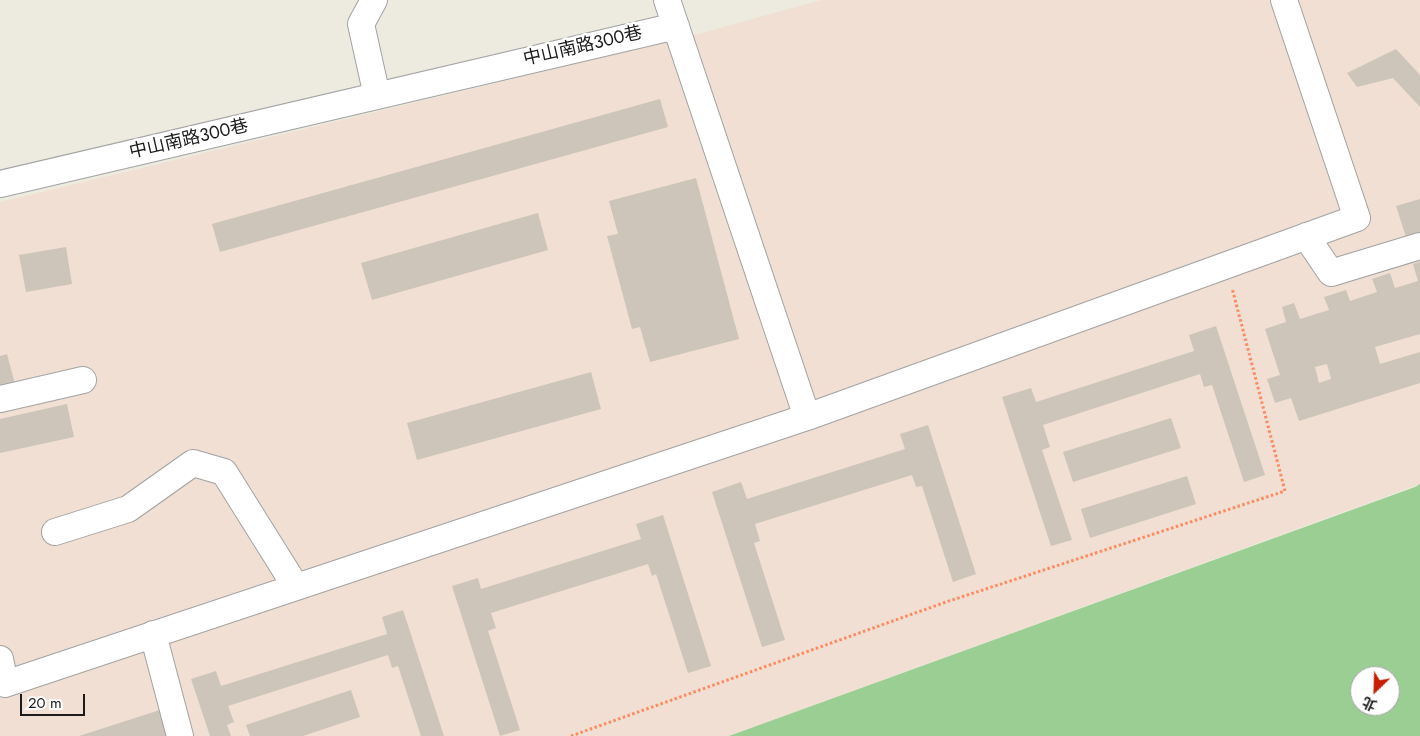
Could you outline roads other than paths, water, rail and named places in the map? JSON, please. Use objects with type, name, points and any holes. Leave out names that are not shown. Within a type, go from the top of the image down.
[{"type":"street","points":[[374,0],[361,24],[377,96]]},
{"type":"street","points":[[667,0],[807,417]]},
{"type":"street","points":[[0,659],[6,684],[807,417],[1358,218],[1284,0]]},
{"type":"street","name":"中山南路300巷","points":[[0,184],[676,26]]},
{"type":"street","points":[[1306,236],[1331,273],[1420,246]]},
{"type":"street","points":[[0,399],[84,380]]},
{"type":"street","points":[[54,532],[128,509],[193,463],[224,472],[296,587]]},
{"type":"street","points":[[153,634],[180,736]]}]
